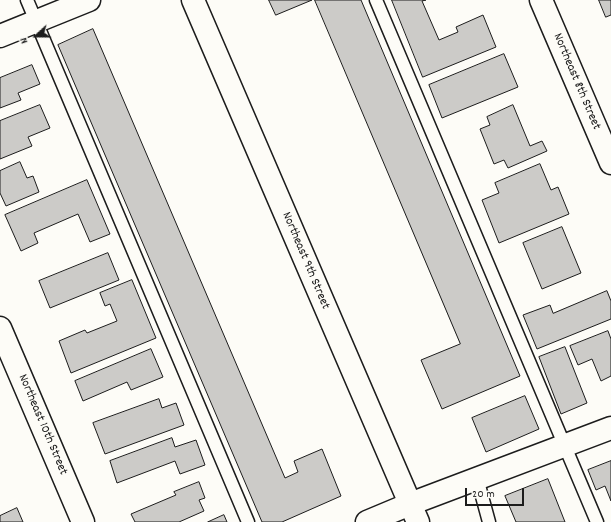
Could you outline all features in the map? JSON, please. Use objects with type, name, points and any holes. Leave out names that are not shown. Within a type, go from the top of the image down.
[{"type":"street","points":[[0,36],[89,0]]},
{"type":"street","name":"Northeast 9th Street","points":[[192,0],[414,513]]},
{"type":"street","name":"Northeast 8th Street","points":[[541,0],[611,163]]},
{"type":"street","name":"Northeast 10th Street","points":[[0,328],[83,522]]},
{"type":"street","points":[[367,522],[414,513],[478,478],[611,428]]},
{"type":"lane","points":[[27,0],[248,522]]},
{"type":"lane","points":[[376,0],[597,522]]},
{"type":"lane","points":[[478,478],[489,522]]},
{"type":"building","points":[[269,0],[312,0],[276,15]]},
{"type":"building","points":[[315,0],[361,0],[520,376],[442,409],[421,360],[460,344]]},
{"type":"building","points":[[392,0],[426,0],[422,1],[439,40],[458,32],[456,27],[483,15],[496,47],[423,77]]},
{"type":"building","points":[[599,0],[611,0],[611,15],[606,17]]},
{"type":"building","points":[[93,29],[285,478],[298,472],[294,461],[322,449],[341,496],[282,522],[262,522],[58,45]]},
{"type":"building","points":[[504,54],[518,87],[442,118],[429,85]]},
{"type":"building","points":[[32,65],[40,84],[18,93],[21,100],[0,108],[0,78]]},
{"type":"building","points":[[40,105],[50,128],[28,137],[32,146],[0,159],[0,121]]},
{"type":"building","points":[[513,105],[530,146],[542,141],[547,151],[508,168],[504,160],[494,164],[480,129],[490,125],[487,117]]},
{"type":"building","points":[[20,162],[27,178],[33,176],[39,192],[6,206],[0,193],[0,171]]},
{"type":"building","points":[[540,164],[551,190],[558,187],[569,214],[499,243],[482,200],[499,193],[495,183]]},
{"type":"building","points":[[87,180],[110,234],[90,242],[78,214],[34,233],[38,243],[21,251],[5,215]]},
{"type":"building","points":[[562,227],[581,273],[542,289],[523,243]]},
{"type":"building","points":[[108,253],[119,280],[50,308],[39,281]]},
{"type":"building","points":[[132,280],[156,338],[71,373],[59,341],[85,330],[87,333],[117,321],[110,304],[105,306],[100,293]]},
{"type":"building","points":[[607,291],[611,301],[611,319],[537,349],[523,315],[550,305],[553,313]]},
{"type":"building","points":[[608,331],[611,339],[611,376],[601,381],[592,359],[578,365],[570,346]]},
{"type":"building","points":[[565,347],[587,403],[561,414],[539,357]]},
{"type":"building","points":[[151,349],[163,377],[131,390],[127,382],[83,401],[75,381]]},
{"type":"building","points":[[525,396],[539,429],[486,452],[472,418]]},
{"type":"building","points":[[159,399],[162,408],[176,403],[184,425],[105,454],[93,423]]},
{"type":"building","points":[[172,438],[175,447],[196,440],[205,465],[180,474],[175,461],[117,483],[110,461]]},
{"type":"building","points":[[611,461],[611,501],[605,486],[596,490],[588,470]]},
{"type":"building","points":[[548,479],[565,522],[516,522],[505,496]]},
{"type":"building","points":[[199,482],[205,498],[199,500],[204,511],[179,522],[135,522],[131,514],[176,495],[174,492]]},
{"type":"building","points":[[17,508],[23,522],[0,522],[0,516]]},
{"type":"building","points":[[224,515],[227,522],[208,522]]}]
